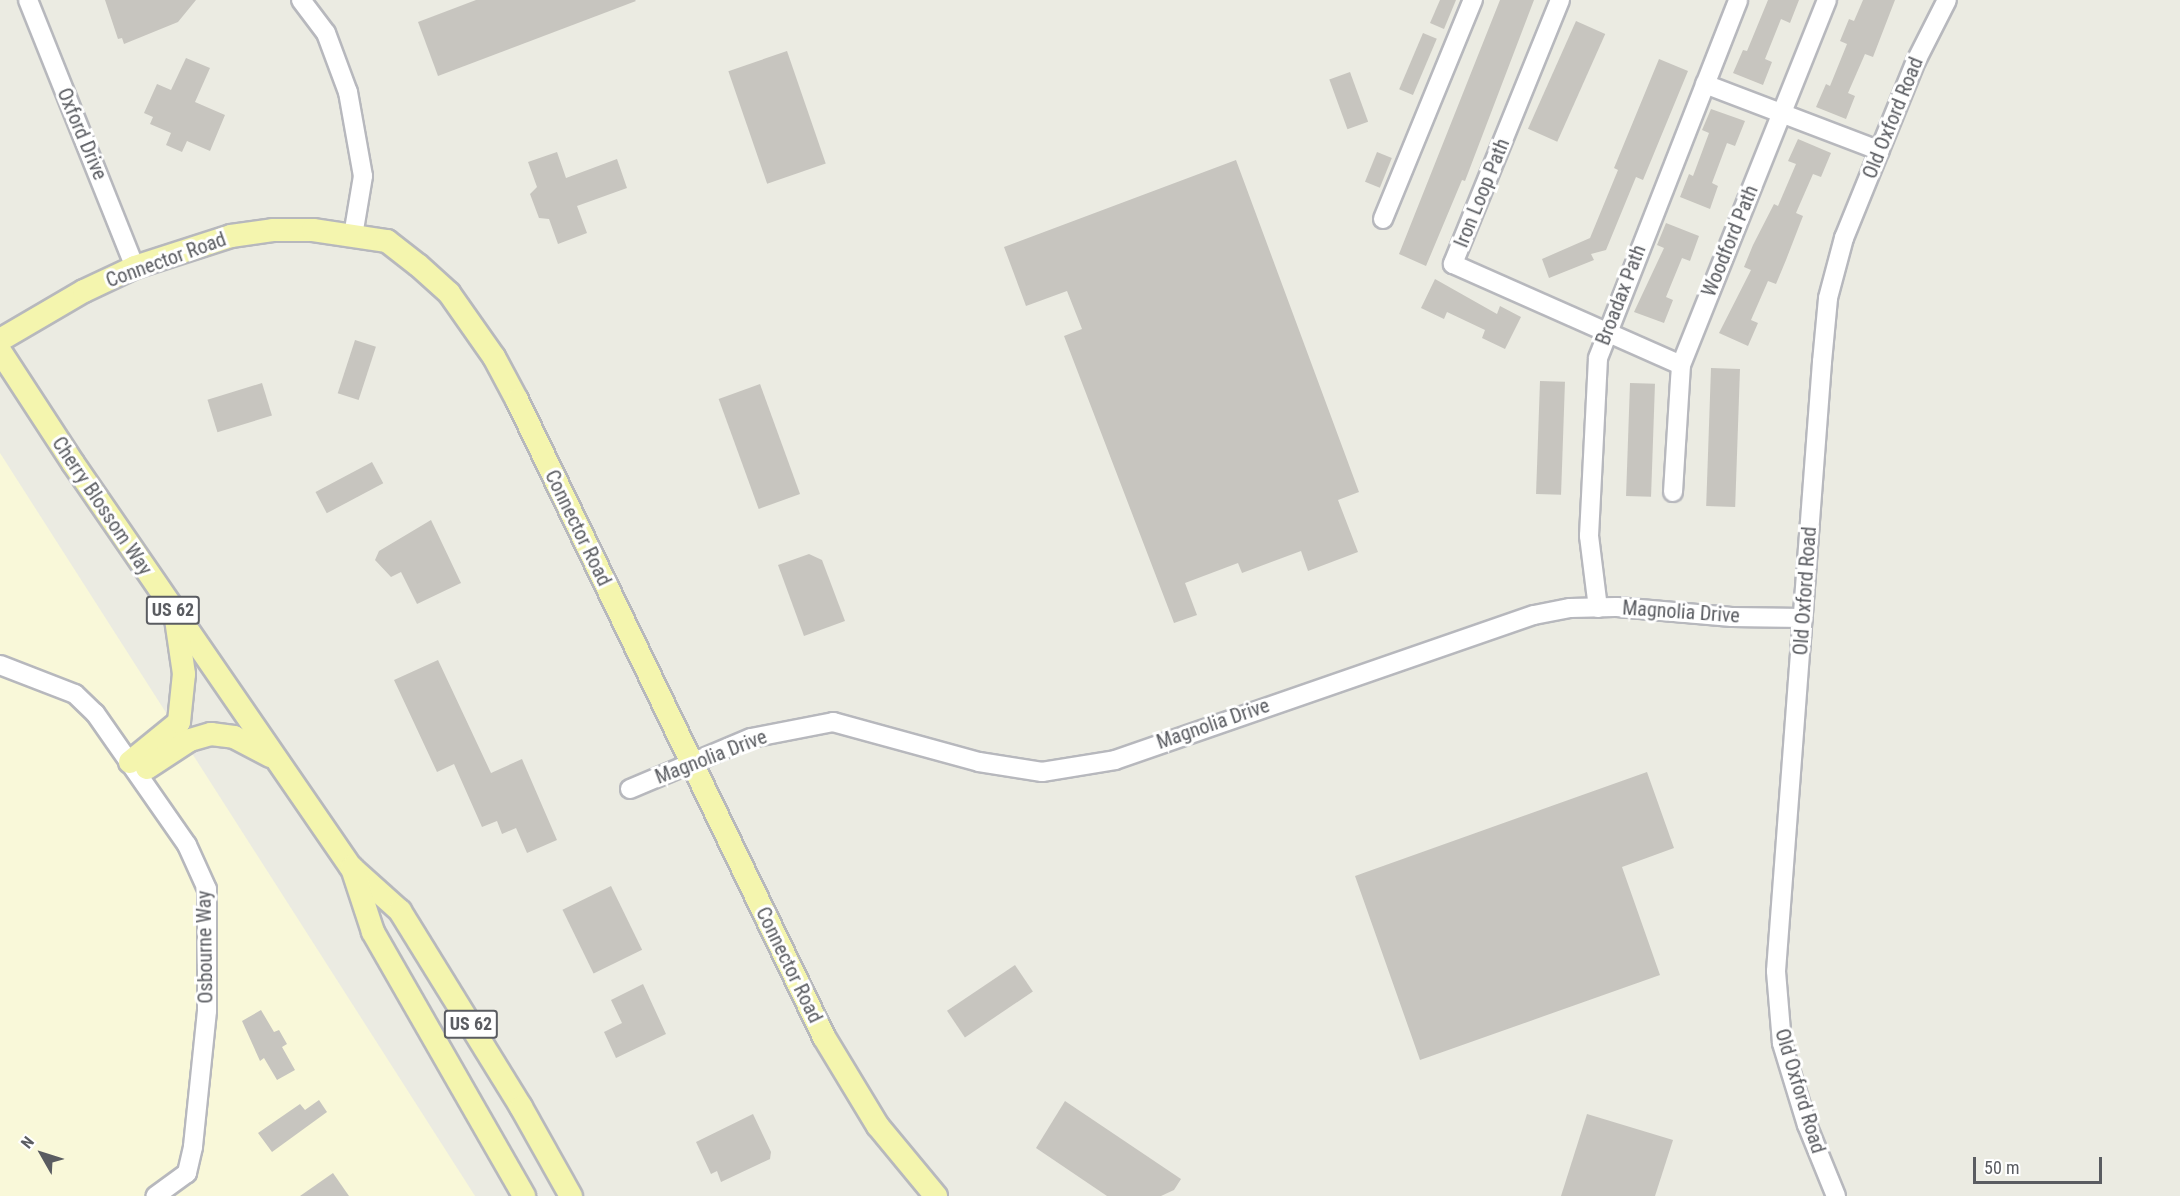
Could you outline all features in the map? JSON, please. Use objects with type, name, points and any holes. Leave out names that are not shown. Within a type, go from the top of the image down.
[{"type":"main road","name":"Connector Road","points":[[0,340],[84,291],[135,267],[201,244],[273,230],[387,241],[449,293],[494,357],[824,1037],[878,1126],[936,1196]]},
{"type":"main road","name":"Cherry Blossom Way","points":[[0,351],[174,612],[351,867],[400,911],[521,1107],[571,1196]]},
{"type":"main road","points":[[134,768],[179,722],[184,674],[174,612]]},
{"type":"main road","points":[[134,768],[190,740],[211,734],[234,737],[277,761]]},
{"type":"main road","name":"Cherry Blossom Way","points":[[351,867],[373,932],[524,1196]]},
{"type":"street","name":"Oxford Drive","points":[[28,0],[135,267]]},
{"type":"street","points":[[301,0],[326,33],[348,92],[363,176],[353,236]]},
{"type":"street","points":[[1383,219],[1473,0]]},
{"type":"street","name":"Iron Loop Path","points":[[1560,0],[1453,264],[1605,333]]},
{"type":"street","name":"Broadax Path","points":[[1598,608],[1590,565],[1590,470],[1598,358],[1605,333],[1738,0]]},
{"type":"street","name":"Woodford Path","points":[[1673,492],[1680,364],[1827,0]]},
{"type":"street","name":"Old Oxford Road","points":[[1836,1196],[1796,1092],[1782,1043],[1776,996],[1778,913],[1828,298],[1844,238],[1916,62],[1947,0]]},
{"type":"street","points":[[1705,84],[1880,151]]},
{"type":"street","points":[[1605,333],[1680,364]]},
{"type":"street","name":"Magnolia Drive","points":[[630,789],[751,738],[833,722],[979,762],[1042,772],[1115,760],[1534,615],[1598,608],[1803,618]]},
{"type":"street","name":"Osbourne Way","points":[[0,665],[75,694],[95,713],[187,845],[207,889],[207,1011],[193,1147],[186,1173],[155,1196]]},
{"type":"shaded area","points":[[0,453],[475,1196],[0,1196]]},
{"type":"building","points":[[105,0],[196,0],[178,22],[124,44],[122,38],[118,39]]},
{"type":"building","points":[[476,0],[636,1],[438,76],[418,22]]},
{"type":"building","points":[[1440,0],[1456,0],[1444,29],[1430,23]]},
{"type":"building","points":[[1500,0],[1534,0],[1465,181],[1462,180],[1426,266],[1399,254]]},
{"type":"building","points":[[1768,0],[1799,0],[1790,23],[1781,19],[1765,59],[1772,62],[1763,85],[1733,73],[1743,50],[1747,51]]},
{"type":"building","points":[[1863,0],[1895,0],[1873,57],[1865,54],[1848,93],[1855,96],[1846,119],[1816,107],[1826,84],[1830,86],[1847,44],[1840,41],[1849,19],[1854,21]]},
{"type":"building","points":[[1576,21],[1605,34],[1557,142],[1528,129]]},
{"type":"building","points":[[1423,33],[1437,39],[1413,95],[1399,89]]},
{"type":"building","points":[[787,51],[826,164],[767,184],[728,71]]},
{"type":"building","points":[[186,58],[210,68],[195,102],[225,115],[210,151],[187,141],[182,152],[166,145],[171,133],[150,124],[153,117],[144,113],[157,84],[171,90]]},
{"type":"building","points":[[1659,59],[1688,71],[1643,180],[1636,177],[1606,250],[1591,254],[1594,260],[1549,278],[1542,259],[1590,238],[1618,170],[1614,168]]},
{"type":"building","points":[[1350,72],[1368,122],[1347,129],[1329,80]]},
{"type":"building","points":[[1711,109],[1745,121],[1735,146],[1727,143],[1712,183],[1718,186],[1710,209],[1680,197],[1689,174],[1693,176],[1709,133],[1702,130]]},
{"type":"building","points":[[1798,139],[1831,153],[1821,177],[1813,174],[1796,213],[1803,216],[1776,284],[1768,281],[1751,320],[1758,323],[1748,346],[1719,333],[1751,270],[1744,267],[1753,245],[1774,204],[1778,206],[1796,164],[1788,161]]},
{"type":"building","points":[[557,152],[566,178],[617,159],[627,188],[577,206],[587,233],[558,244],[549,219],[539,218],[530,194],[537,187],[528,162]]},
{"type":"building","points":[[1377,152],[1392,158],[1380,188],[1365,182]]},
{"type":"building","points":[[1236,160],[1359,492],[1338,500],[1358,552],[1308,571],[1301,551],[1242,573],[1238,563],[1185,583],[1197,615],[1174,623],[1064,336],[1082,329],[1067,291],[1026,306],[1004,247]]},
{"type":"building","points":[[1666,223],[1699,236],[1690,261],[1682,258],[1666,297],[1673,300],[1664,323],[1634,312],[1664,248],[1657,245]]},
{"type":"building","points":[[1435,279],[1497,314],[1500,306],[1521,317],[1505,349],[1482,338],[1485,330],[1447,312],[1444,319],[1421,308]]},
{"type":"building","points":[[355,340],[376,347],[359,400],[338,393]]},
{"type":"building","points":[[1711,368],[1740,369],[1735,507],[1706,506]]},
{"type":"building","points":[[1540,381],[1565,382],[1561,495],[1536,494]]},
{"type":"building","points":[[262,383],[272,416],[217,432],[207,400]]},
{"type":"building","points":[[1630,383],[1655,384],[1651,497],[1626,496]]},
{"type":"building","points":[[760,384],[800,494],[759,509],[719,399]]},
{"type":"building","points":[[372,462],[383,483],[327,513],[315,492]]},
{"type":"building","points":[[431,520],[461,583],[417,604],[401,572],[391,577],[375,560],[379,551]]},
{"type":"building","points":[[809,554],[822,560],[845,621],[804,636],[778,565]]},
{"type":"building","points":[[438,660],[491,773],[522,759],[557,840],[527,853],[516,828],[502,834],[497,821],[482,827],[454,764],[437,772],[394,680]]},
{"type":"building","points":[[1647,772],[1674,848],[1622,867],[1660,975],[1420,1060],[1355,876]]},
{"type":"building","points":[[611,886],[642,950],[594,973],[562,910]]},
{"type":"building","points":[[1015,965],[1033,992],[965,1037],[947,1011]]},
{"type":"building","points":[[643,984],[666,1034],[616,1058],[604,1032],[622,1023],[611,1000]]},
{"type":"building","points":[[261,1010],[274,1032],[279,1030],[287,1044],[282,1047],[295,1070],[277,1080],[264,1058],[260,1061],[242,1021]]},
{"type":"building","points":[[319,1100],[327,1112],[272,1152],[258,1133],[300,1104],[305,1110]]},
{"type":"building","points":[[1065,1101],[1181,1179],[1174,1190],[1161,1196],[1107,1196],[1036,1148]]},
{"type":"building","points":[[753,1114],[771,1152],[770,1159],[721,1182],[717,1171],[711,1174],[696,1142]]},
{"type":"building","points":[[1587,1114],[1673,1140],[1655,1196],[1561,1196]]},
{"type":"building","points":[[333,1173],[349,1196],[300,1196]]}]
